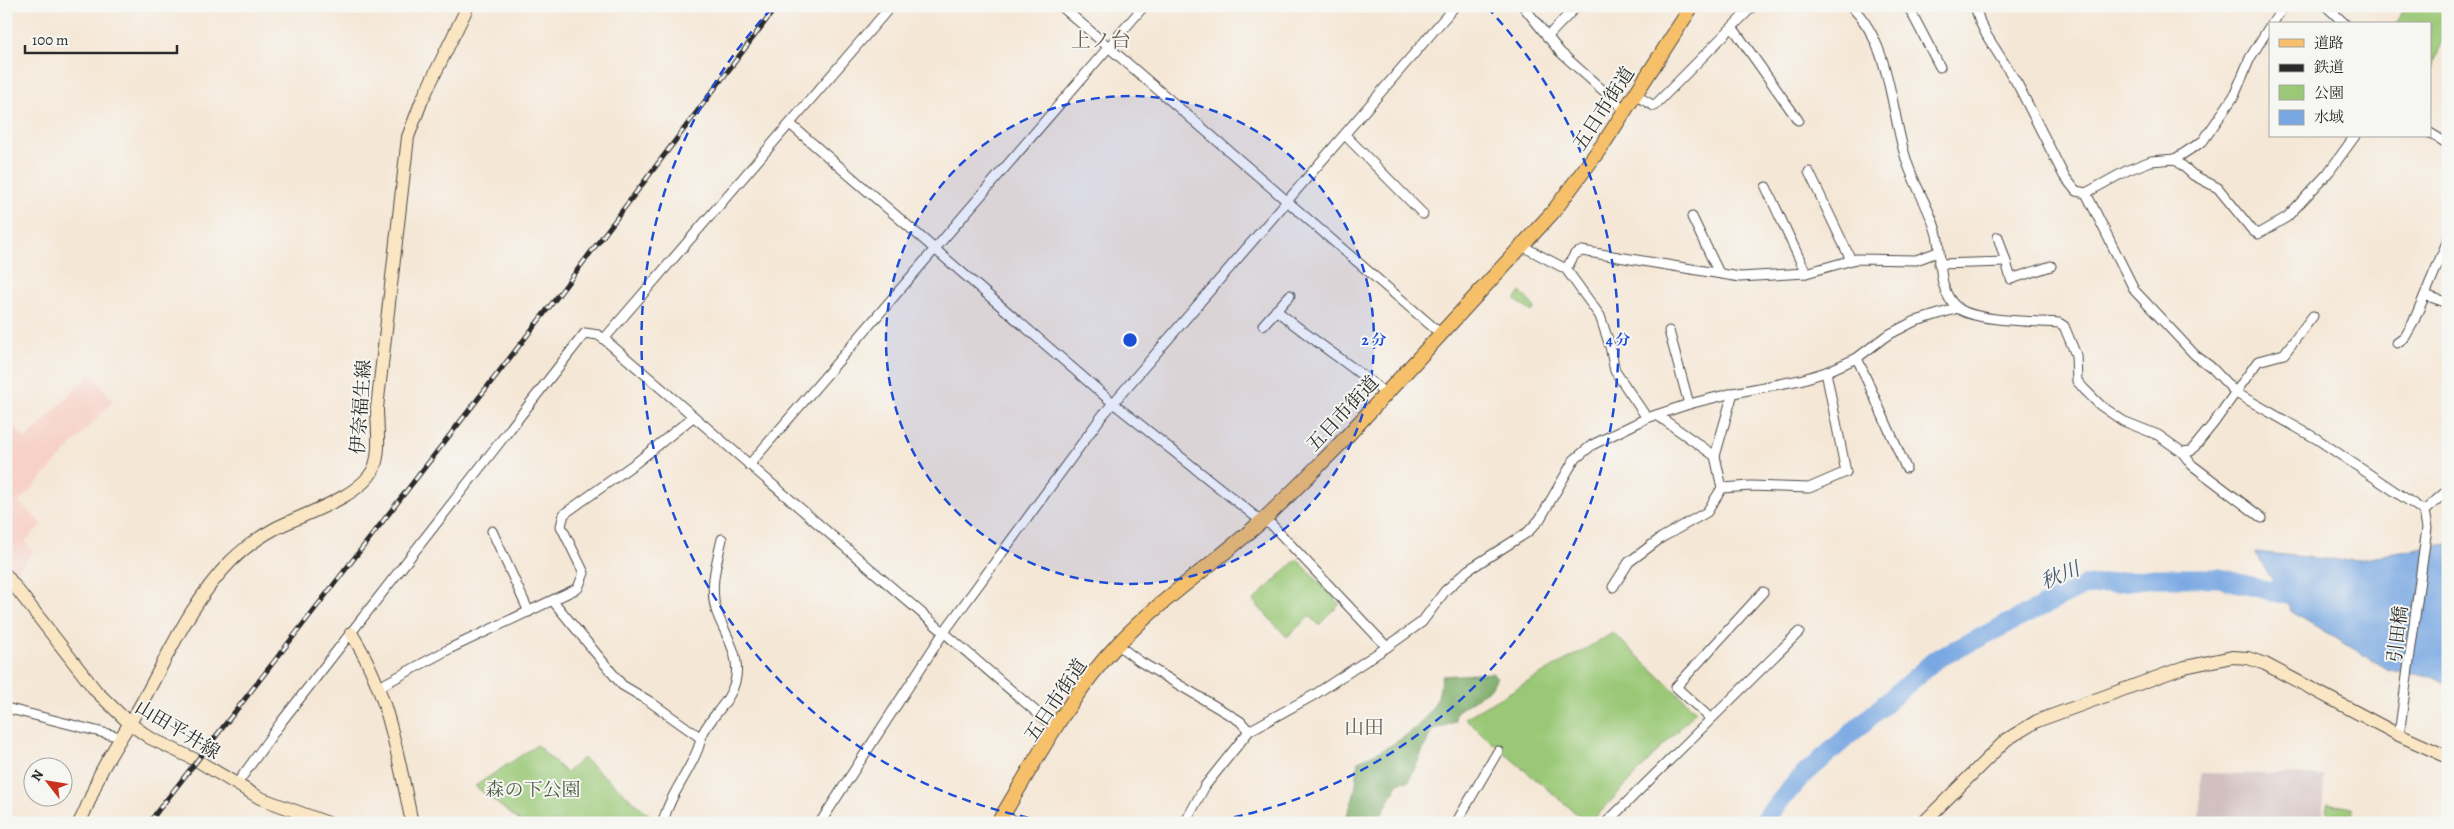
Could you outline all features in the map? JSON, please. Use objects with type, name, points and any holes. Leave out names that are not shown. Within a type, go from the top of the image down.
[{"type":"main road","name":"伊奈福生線","points":[[79,823],[120,737],[190,613],[230,563],[250,543],[275,529],[352,493],[374,468],[377,451],[377,408],[408,137],[422,100],[468,6]]},
{"type":"main road","name":"五日市街道","points":[[1001,819],[1078,695],[1118,645],[1156,608],[1261,521],[1337,447],[1522,246],[1574,185],[1626,110],[1691,6]]},
{"type":"main road","name":"山田平井線","points":[[8,583],[96,691],[128,724],[150,738],[198,761],[236,786],[272,804],[328,823]]},
{"type":"main road","points":[[351,633],[372,669],[379,687],[399,760],[412,823]]},
{"type":"main road","points":[[1923,823],[1999,746],[2020,730],[2037,721],[2185,667],[2217,659],[2238,657],[2260,662],[2400,730],[2448,757]]},
{"type":"street","points":[[604,339],[891,6]]},
{"type":"street","points":[[1061,6],[1441,334]]},
{"type":"street","points":[[749,465],[1144,6]]},
{"type":"street","points":[[820,823],[944,632],[1113,402],[1345,136],[1455,6]]},
{"type":"street","points":[[1523,6],[1547,37],[1588,79],[1626,110]]},
{"type":"street","points":[[1635,95],[1654,106],[1753,6]]},
{"type":"street","points":[[1851,6],[1865,22],[1884,67],[1907,162],[1938,239],[1939,264],[1945,286],[1958,308]]},
{"type":"street","points":[[1908,6],[1940,67]]},
{"type":"street","points":[[1975,6],[1980,22],[2018,85],[2064,176],[2076,191],[2086,193],[2128,170],[2151,162],[2175,159],[2191,150],[2210,132],[2234,96],[2250,58],[2269,28]]},
{"type":"street","points":[[2273,22],[2284,6]]},
{"type":"street","points":[[1547,37],[1576,8]]},
{"type":"street","points":[[2330,9],[2334,22]]},
{"type":"street","points":[[2330,9],[2344,22]]},
{"type":"street","points":[[1733,28],[1798,120]]},
{"type":"street","points":[[790,124],[1113,402],[1261,521],[1272,525],[1387,646]]},
{"type":"street","points":[[2432,134],[2448,144]]},
{"type":"street","points":[[1345,136],[1423,214]]},
{"type":"street","points":[[2175,159],[2192,174],[2218,188],[2253,231],[2258,234],[2287,217],[2328,173],[2354,138]]},
{"type":"street","points":[[1809,172],[1851,260]]},
{"type":"street","points":[[1766,187],[1806,273]]},
{"type":"street","points":[[2086,193],[2135,291],[2195,355],[2236,393],[2317,439],[2424,511],[2448,490]]},
{"type":"street","points":[[1692,217],[1719,273]]},
{"type":"street","points":[[1998,237],[2011,279],[2051,266]]},
{"type":"street","points":[[2398,343],[2405,337],[2413,324],[2448,240]]},
{"type":"street","points":[[1522,246],[1566,269],[1600,316],[1606,332],[1615,371],[1647,418]]},
{"type":"street","points":[[1566,269],[1575,254],[1582,251],[1740,276],[1806,273],[1851,260],[1916,260],[1938,252]]},
{"type":"street","points":[[1939,264],[2006,262]]},
{"type":"street","points":[[1263,325],[1290,295]]},
{"type":"street","points":[[2425,295],[2448,303]]},
{"type":"street","points":[[1185,823],[1206,786],[1249,731],[1314,695],[1422,622],[1445,591],[1468,570],[1528,532],[1540,519],[1574,460],[1583,451],[1603,438],[1647,418],[1689,404],[1733,392],[1800,380],[1826,372],[1857,358],[1886,336],[1913,322],[1958,308],[1994,318],[2059,323],[2064,326],[2076,355],[2077,381],[2100,405],[2123,421],[2158,435],[2182,452],[2192,465],[2262,518]]},
{"type":"street","points":[[1276,310],[1309,337],[1345,360],[1386,394]]},
{"type":"street","points":[[2182,452],[2191,450],[2236,393],[2258,361],[2284,354],[2314,316]]},
{"type":"street","points":[[1669,331],[1689,404]]},
{"type":"street","points":[[236,786],[282,721],[585,333],[598,335],[604,339],[1056,729]]},
{"type":"street","points":[[1857,358],[1906,468]]},
{"type":"street","points":[[1722,488],[1751,486],[1809,488],[1846,472],[1826,372]]},
{"type":"street","points":[[1613,587],[1629,562],[1661,538],[1707,512],[1722,488],[1714,456],[1733,392]]},
{"type":"street","points":[[1657,415],[1714,456]]},
{"type":"street","points":[[379,687],[451,648],[578,588],[583,580],[584,573],[561,526],[564,514],[637,462],[693,417]]},
{"type":"street","name":"引田橋","points":[[2400,730],[2427,528],[2424,511]]},
{"type":"street","points":[[492,531],[529,612]]},
{"type":"street","points":[[663,823],[678,785],[697,751],[701,738],[732,692],[735,680],[737,662],[716,609],[714,594],[713,578],[722,538]]},
{"type":"street","points":[[1710,718],[1676,687],[1763,592]]},
{"type":"street","points":[[553,601],[622,685],[649,700],[701,738]]},
{"type":"street","points":[[1606,823],[1710,718],[1800,632]]},
{"type":"street","points":[[1118,645],[1139,661],[1240,721],[1249,731]]},
{"type":"street","points":[[6,708],[120,737]]},
{"type":"street","points":[[1456,823],[1498,751]]},
{"type":"street","points":[[1001,819],[1019,823]]},
{"type":"shaded area","points":[[91,373],[113,401],[19,502],[42,524],[25,541],[33,552],[15,574],[6,563],[6,419],[26,439]]},
{"type":"shaded area","points":[[2201,773],[2324,775],[2322,823],[2199,823]]},
{"type":"green space","points":[[2404,6],[2448,6],[2448,30],[2432,66],[2432,22],[2397,22]]},
{"type":"green space","points":[[1521,292],[1535,308],[1532,312],[1515,300]]},
{"type":"green space","points":[[1297,559],[1340,604],[1319,625],[1310,616],[1287,637],[1253,601]]},
{"type":"green space","points":[[1613,633],[1696,711],[1590,823],[1587,823],[1465,718]]},
{"type":"green space","points":[[1492,673],[1497,677],[1491,688],[1456,712],[1455,722],[1432,730],[1409,781],[1399,782],[1377,823],[1343,823],[1354,793],[1358,761],[1392,745],[1413,730],[1423,720],[1437,699],[1442,676]]},
{"type":"green space","name":"森の下公園","points":[[537,745],[566,773],[583,758],[659,823],[522,823],[475,786]]},
{"type":"green space","points":[[2327,803],[2352,808],[2351,823],[2326,823]]},
{"type":"water","points":[[2448,544],[2448,686],[2437,678],[2389,670],[2292,612],[2255,552],[2346,561]]},
{"type":"waterway","name":"秋川","points":[[1761,823],[1799,779],[1935,660],[2083,586],[2155,578],[2219,578],[2287,595],[2305,596]]},
{"type":"railway","points":[[161,807],[557,297],[777,6]]},
{"type":"railway","points":[[149,823],[165,801]]},
{"type":"district","name":"上ノ台","points":[[1101,40]]},
{"type":"district","name":"山田","points":[[1364,727]]}]
